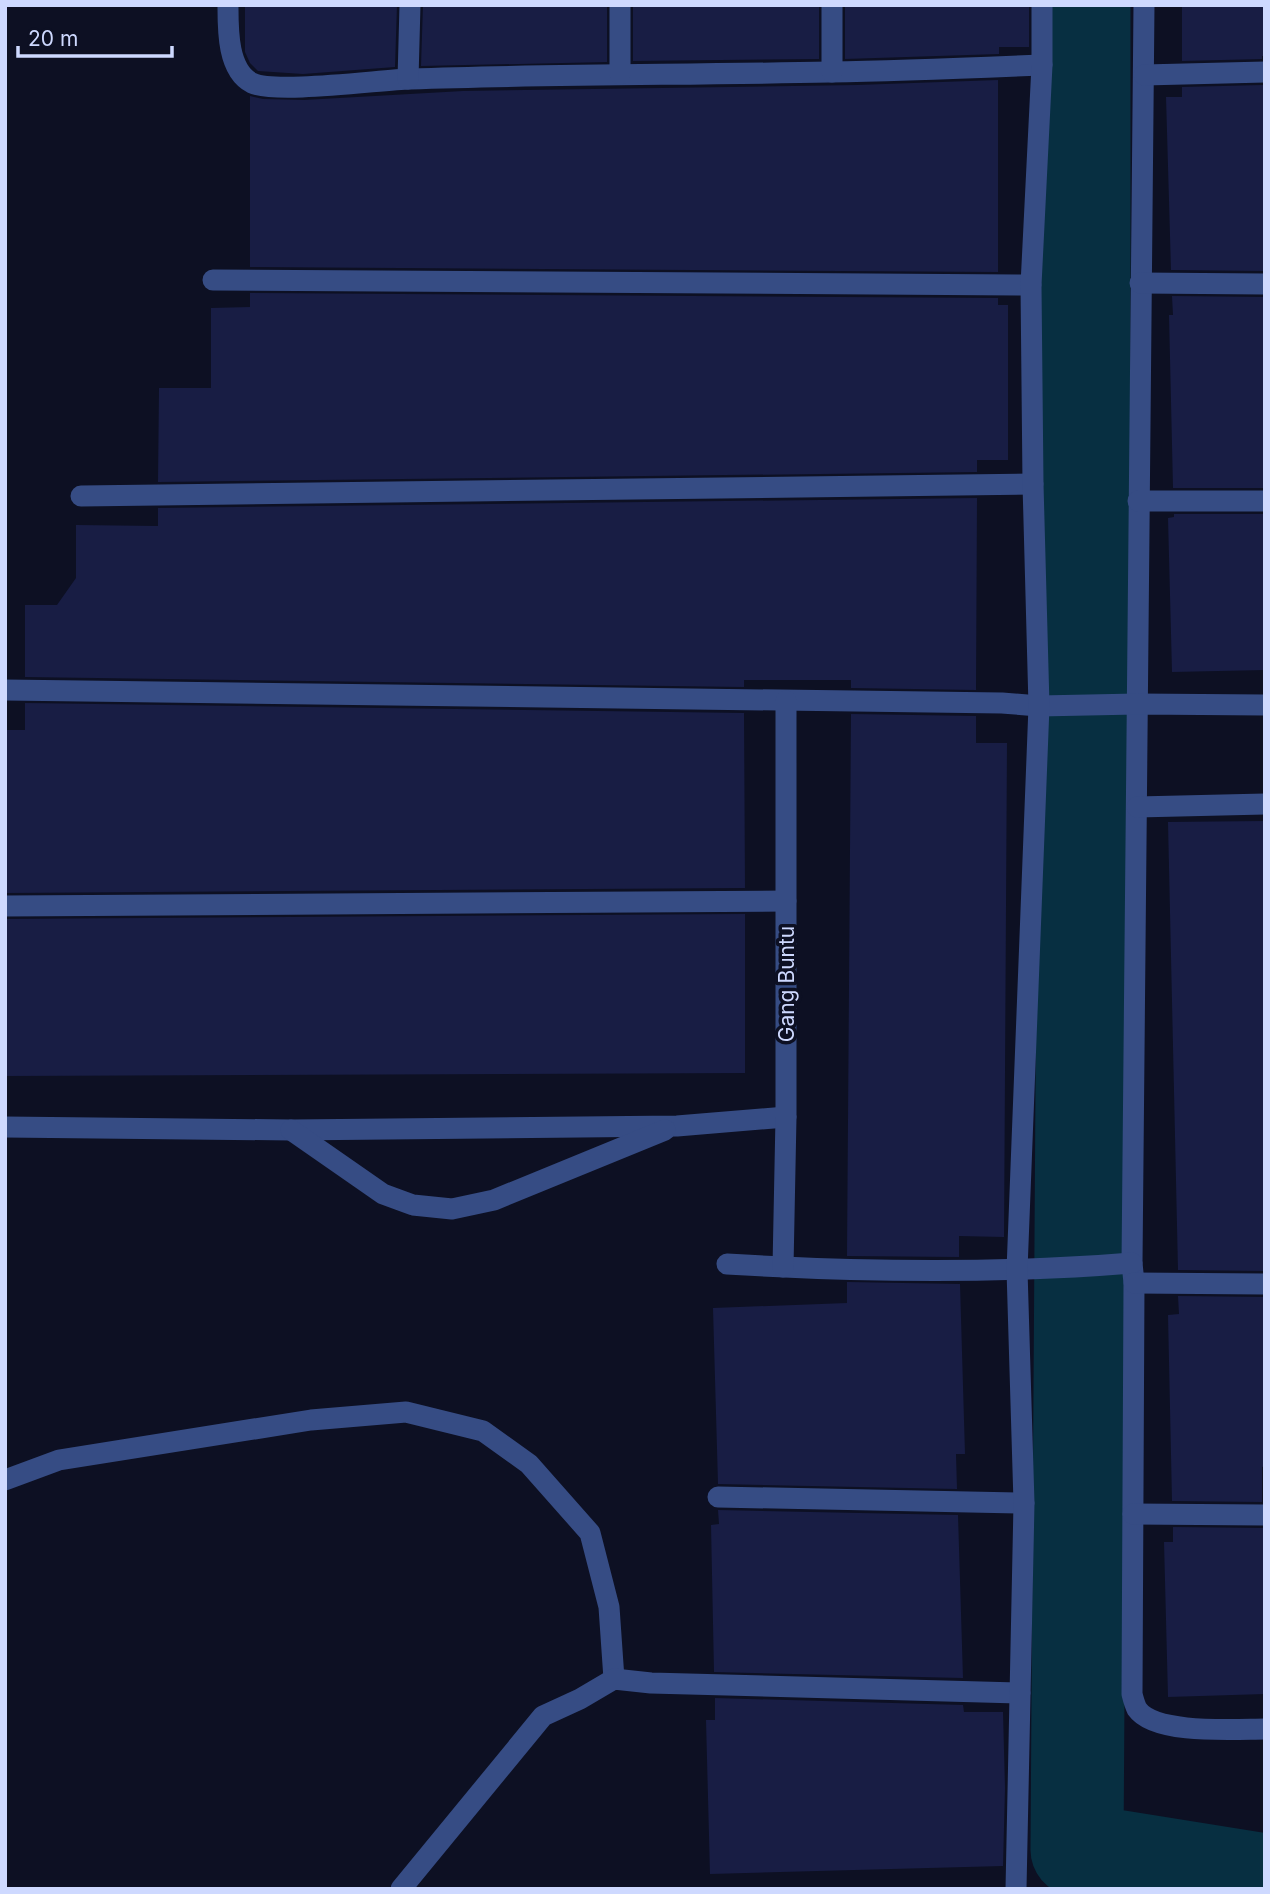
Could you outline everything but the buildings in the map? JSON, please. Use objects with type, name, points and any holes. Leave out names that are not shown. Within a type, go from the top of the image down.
[{"type":"street","points":[[228,5],[228,39],[236,66],[251,83],[277,88],[408,79],[832,72],[1042,65]]},
{"type":"street","points":[[408,79],[410,5]]},
{"type":"street","points":[[620,5],[620,74]]},
{"type":"street","points":[[832,5],[832,72]]},
{"type":"street","points":[[1016,1889],[1024,1503],[1017,1270],[1039,706],[1031,285],[1042,65],[1042,5]]},
{"type":"street","points":[[1144,5],[1131,1270],[1132,1694],[1138,1711],[1158,1723],[1182,1728],[1265,1729]]},
{"type":"street","points":[[1144,75],[1265,72]]},
{"type":"street","points":[[213,280],[1031,285]]},
{"type":"street","points":[[1140,283],[1265,284]]},
{"type":"street","points":[[80,496],[1033,484]]},
{"type":"street","points":[[1138,501],[1265,500]]},
{"type":"street","points":[[5,690],[1002,703],[1039,706],[1265,705]]},
{"type":"street","name":"Gang Buntu","points":[[783,1267],[786,1117],[786,701]]},
{"type":"street","points":[[1137,807],[1265,804]]},
{"type":"street","points":[[5,906],[786,901]]},
{"type":"street","points":[[5,1127],[292,1130],[677,1126],[786,1117]]},
{"type":"street","points":[[292,1130],[383,1194],[413,1205],[452,1209],[494,1200],[677,1126]]},
{"type":"street","points":[[727,1264],[1017,1270],[1052,1267],[1131,1270],[1265,1284]]},
{"type":"street","points":[[5,1480],[59,1460],[311,1420],[406,1412],[483,1431],[530,1464],[590,1533],[609,1607],[614,1679]]},
{"type":"street","points":[[718,1497],[1024,1503]]},
{"type":"street","points":[[1133,1514],[1265,1515]]},
{"type":"street","points":[[401,1889],[543,1716],[614,1679],[651,1684],[1020,1693]]},
{"type":"waterway","points":[[1084,5],[1084,779],[1077,1850],[1265,1880]]}]
